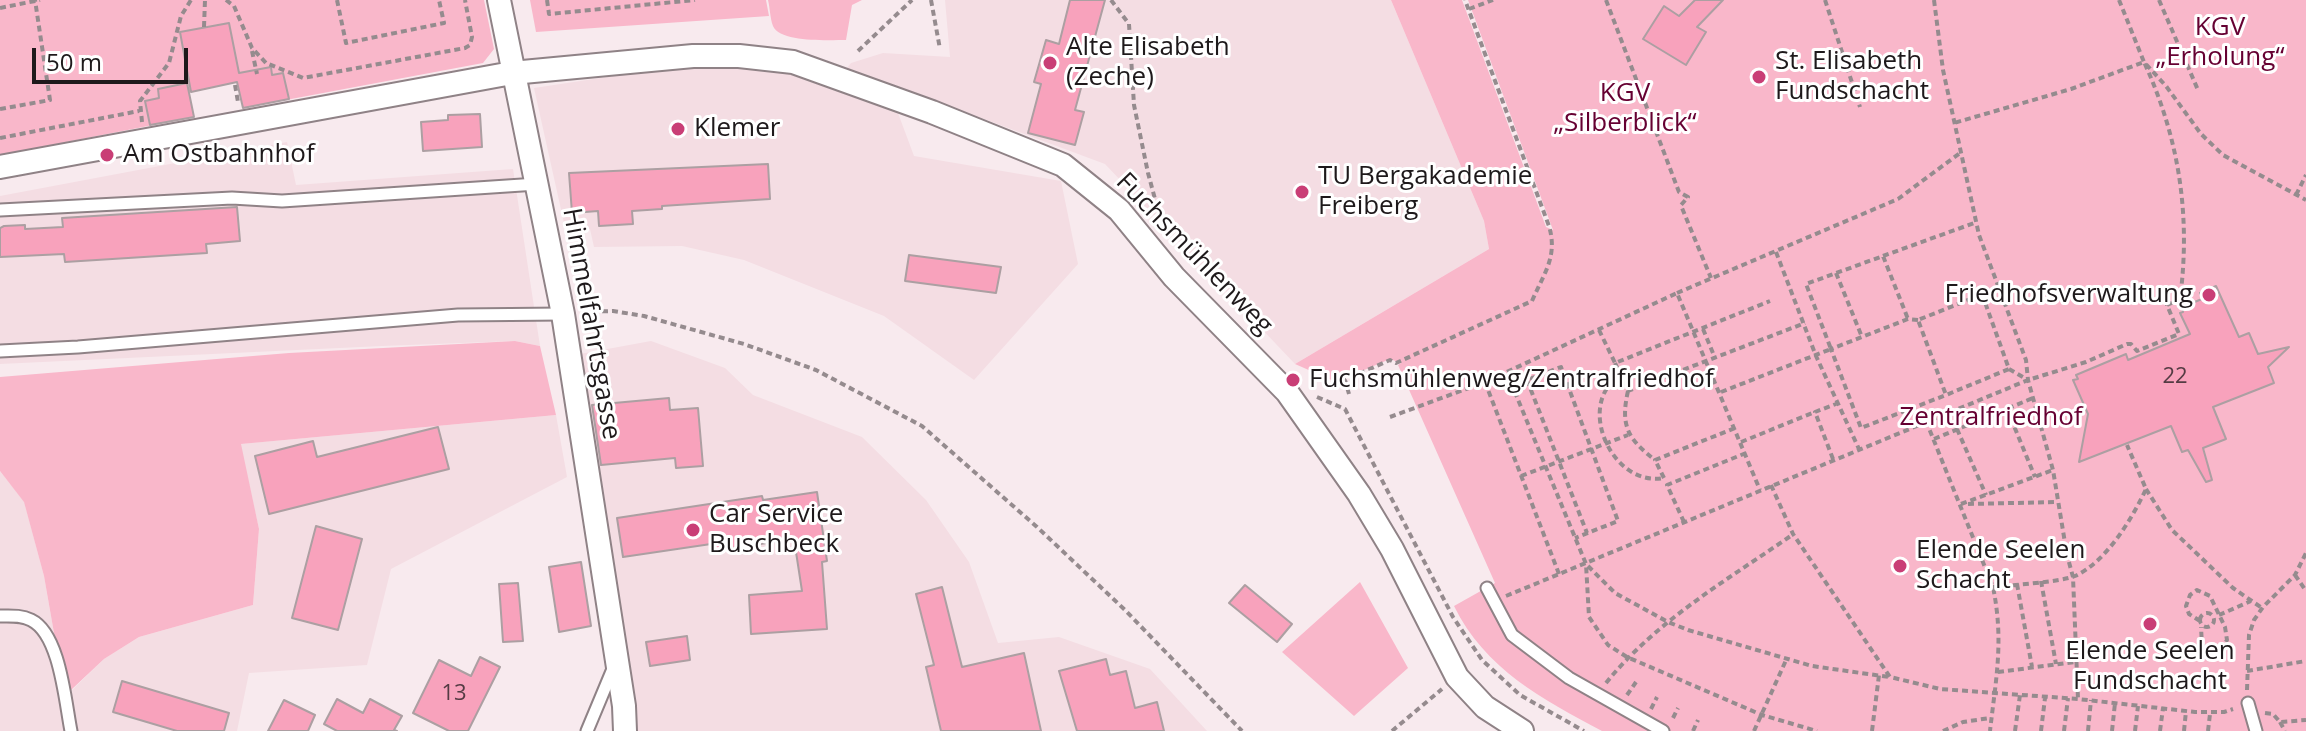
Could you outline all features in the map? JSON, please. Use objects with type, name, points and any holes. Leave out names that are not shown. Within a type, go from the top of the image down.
[{"type":"street","name":"Himmelfahrtsgasse","points":[[499,0],[563,314],[617,660],[625,731]]},
{"type":"street","name":"Fuchsmühlenweg","points":[[512,73],[693,56],[739,56],[793,62],[932,112],[1063,165],[1119,210],[1174,277],[1287,392],[1359,494],[1392,549],[1457,677],[1485,707],[1522,731]]},
{"type":"street","points":[[0,167],[512,73]]},
{"type":"lane","points":[[0,210],[232,198],[282,201],[538,184]]},
{"type":"lane","points":[[0,351],[458,315],[563,314]]},
{"type":"lane","points":[[1487,588],[1512,635],[1569,678],[1663,731]]},
{"type":"lane","points":[[0,616],[30,619],[41,626],[50,639],[71,731]]},
{"type":"lane","points":[[587,731],[617,660]]},
{"type":"lane","points":[[2248,703],[2256,731]]},
{"type":"path","points":[[0,8],[37,0],[50,100],[0,109]]},
{"type":"path","points":[[146,140],[139,111],[140,101],[169,63],[181,16],[191,0]]},
{"type":"path","points":[[204,27],[205,0]]},
{"type":"path","points":[[226,0],[234,6],[252,48],[257,74]]},
{"type":"path","points":[[337,0],[346,43],[444,23],[439,0]]},
{"type":"path","points":[[252,48],[266,63],[303,78],[465,48],[470,45],[472,37],[465,0]]},
{"type":"path","points":[[547,0],[549,14],[695,0]]},
{"type":"path","points":[[858,51],[912,0]]},
{"type":"path","points":[[931,0],[940,49]]},
{"type":"path","points":[[1111,0],[1129,24],[1134,105],[1148,173],[1155,199],[1177,249]]},
{"type":"path","points":[[1349,394],[1345,380],[1390,360],[1396,363],[1532,301],[1552,255],[1554,244],[1549,226],[1465,0]]},
{"type":"path","points":[[1468,9],[1493,0]]},
{"type":"path","points":[[1606,0],[1679,192],[1688,197],[1682,208],[1712,279]]},
{"type":"path","points":[[1825,0],[1860,107]]},
{"type":"path","points":[[1934,0],[1954,123],[1977,222],[2026,360],[2028,380],[2053,470],[2073,577],[2078,699]]},
{"type":"path","points":[[1494,601],[2028,380],[2086,362],[2127,344],[2137,351],[2179,334],[2167,305],[2180,299],[2184,272],[2180,183],[2174,145],[2163,104],[2119,0]]},
{"type":"path","points":[[2159,0],[2198,90]]},
{"type":"path","points":[[1954,123],[2071,89],[2144,62]]},
{"type":"path","points":[[2144,62],[2201,134],[2223,155],[2306,200]]},
{"type":"path","points":[[273,71],[281,69]]},
{"type":"path","points":[[0,138],[139,111]]},
{"type":"path","points":[[1390,417],[1507,373],[1677,293],[1898,199],[1961,153]]},
{"type":"path","points":[[2296,195],[2306,175]]},
{"type":"path","points":[[1861,428],[1806,284],[1977,222]]},
{"type":"path","points":[[1776,251],[1816,356],[1859,449]]},
{"type":"path","points":[[1883,256],[1908,319]]},
{"type":"path","points":[[1836,273],[1862,337]]},
{"type":"path","points":[[1720,392],[1908,319],[1918,320],[1998,288]]},
{"type":"path","points":[[1677,293],[1760,490]]},
{"type":"path","points":[[1982,294],[2009,369],[2028,380]]},
{"type":"path","points":[[1615,363],[1770,301]]},
{"type":"path","points":[[563,314],[613,311],[744,344],[816,370],[911,419],[969,466],[1125,610],[1242,731]]},
{"type":"path","points":[[1918,320],[1946,395]]},
{"type":"path","points":[[1628,391],[1805,323]]},
{"type":"path","points":[[1703,329],[1715,358]]},
{"type":"path","points":[[1599,330],[1628,391],[1625,414],[1628,435],[1655,460],[1684,522]]},
{"type":"path","points":[[1511,386],[1561,367],[1618,521],[1575,538]]},
{"type":"path","points":[[1851,432],[2009,369]]},
{"type":"path","points":[[1507,373],[1586,564],[1589,617],[1608,645],[1627,657],[1762,715],[1817,731]]},
{"type":"path","points":[[1621,375],[1613,380],[1603,399],[1600,420],[1605,444],[1613,456],[1633,471],[1646,478],[1664,478]]},
{"type":"path","points":[[1527,380],[1587,533]]},
{"type":"path","points":[[1485,382],[1559,574]]},
{"type":"path","points":[[1934,439],[2033,398]]},
{"type":"path","points":[[1321,399],[1345,409],[1453,617],[1482,660],[1520,695],[1584,731]]},
{"type":"path","points":[[1741,442],[1837,403]]},
{"type":"path","points":[[2007,409],[2035,477]]},
{"type":"path","points":[[1815,412],[1833,459]]},
{"type":"path","points":[[1926,421],[1993,587],[1998,612],[2000,656],[1990,731]]},
{"type":"path","points":[[1655,460],[1735,428]]},
{"type":"path","points":[[1957,429],[1986,495]]},
{"type":"path","points":[[1521,476],[1628,435]]},
{"type":"path","points":[[2127,445],[2146,489],[2172,530],[2233,588],[2262,608]]},
{"type":"path","points":[[1667,485],[1746,453]]},
{"type":"path","points":[[1961,504],[2053,470]]},
{"type":"path","points":[[1771,485],[1793,534],[1890,677]]},
{"type":"path","points":[[1993,587],[2073,577],[2093,563],[2126,528],[2146,489]]},
{"type":"path","points":[[1961,504],[2057,502]]},
{"type":"path","points":[[1598,695],[1627,657],[1668,622],[1793,534]]},
{"type":"path","points":[[1586,564],[1615,593],[1668,622],[1812,666],[1879,675],[1940,689],[2091,700],[2210,713],[2224,712],[2248,703],[2249,635],[2262,608],[2295,575],[2306,553]]},
{"type":"path","points":[[2295,575],[2306,591]]},
{"type":"path","points":[[2041,581],[2056,664]]},
{"type":"path","points":[[2017,584],[2032,667]]},
{"type":"path","points":[[2216,616],[2202,614],[2200,624],[2202,645],[2212,650],[2219,649],[2227,640],[2227,634],[2216,616],[2210,596],[2197,590],[2190,595],[2186,606],[2189,614],[2200,624],[2209,627],[2216,616],[2252,601]]},
{"type":"path","points":[[1754,731],[1787,658]]},
{"type":"path","points":[[2247,671],[2306,661]]},
{"type":"path","points":[[1997,672],[2075,662]]},
{"type":"path","points":[[1872,731],[1879,675]]},
{"type":"path","points":[[1392,731],[1457,677]]},
{"type":"path","points":[[2015,731],[2020,695]]},
{"type":"path","points":[[2041,731],[2045,697]]},
{"type":"path","points":[[2064,731],[2068,698]]},
{"type":"path","points":[[2088,731],[2091,700]]},
{"type":"path","points":[[2112,731],[2115,703]]},
{"type":"path","points":[[2135,731],[2138,706]]},
{"type":"path","points":[[2160,731],[2163,708]]},
{"type":"path","points":[[2184,731],[2186,711]]},
{"type":"path","points":[[2208,731],[2210,713]]},
{"type":"path","points":[[2252,717],[2263,713],[2273,714],[2285,731]]},
{"type":"path","points":[[1943,731],[1968,721],[1991,718]]},
{"type":"path","points":[[1693,731],[1698,720]]},
{"type":"path","points":[[2280,722],[2306,720]]},
{"type":"path","points":[[1967,731],[1968,721]]},
{"type":"shaded area","name":"TU Bergakademie Freiberg","points":[[945,0],[1391,0],[1484,221],[1489,249],[1295,364],[1105,164],[847,68],[851,63],[883,53],[950,57]]},
{"type":"shaded area","points":[[696,68],[789,74],[898,113],[914,156],[1061,181],[1078,264],[974,380],[884,316],[744,260],[682,246],[594,247],[590,229],[566,232],[534,88]]},
{"type":"shaded area","points":[[287,142],[296,185],[513,169],[540,346],[515,341],[0,364],[0,196]]},
{"type":"shaded area","points":[[651,341],[725,368],[753,395],[862,437],[926,500],[969,562],[998,643],[1059,637],[1150,669],[1207,731],[625,731],[569,356]]},
{"type":"shaded area","points":[[556,415],[567,477],[391,569],[367,665],[249,673],[237,731],[0,731],[0,471],[24,501],[44,576],[54,633],[72,690],[104,659],[139,637],[253,605],[259,529],[240,444]]},
{"type":"green space","points":[[0,0],[484,0],[494,49],[483,63],[243,108],[237,82],[189,92],[194,117],[0,155]]},
{"type":"green space","points":[[530,0],[766,0],[769,16],[536,32]]},
{"type":"green space","points":[[768,0],[862,0],[852,5],[846,40],[829,40],[795,38],[777,31],[772,23]]},
{"type":"green space","name":"Zentralfriedhof","points":[[1391,0],[1462,0],[1546,227],[1553,230],[1468,0],[2306,0],[2306,731],[1602,731],[1517,680],[1482,648],[1454,606],[1495,583],[1398,365],[1401,363],[1390,359],[1336,382],[1295,364],[1489,249],[1484,221]]},
{"type":"green space","points":[[515,341],[540,346],[556,415],[241,444],[259,529],[253,605],[139,637],[104,659],[71,690],[54,633],[44,576],[24,502],[0,471],[0,377],[289,353]]},
{"type":"green space","points":[[1360,582],[1408,668],[1354,716],[1282,652]]},
{"type":"building","points":[[1070,0],[1105,0],[1075,110],[1084,112],[1075,145],[1028,133],[1041,84],[1034,82],[1046,40],[1059,44]]},
{"type":"building","points":[[1695,0],[1723,0],[1697,27],[1706,32],[1686,65],[1643,39],[1664,6],[1679,16]]},
{"type":"building","points":[[229,23],[239,73],[271,67],[272,75],[283,73],[289,99],[243,108],[237,82],[191,92],[180,32]]},
{"type":"building","points":[[187,83],[194,117],[150,125],[145,101],[159,98],[158,89]]},
{"type":"building","points":[[480,114],[482,147],[423,151],[421,122],[448,120],[448,115]]},
{"type":"building","points":[[768,164],[770,199],[632,211],[633,224],[599,226],[598,211],[572,213],[569,173]]},
{"type":"building","points":[[237,207],[240,241],[206,244],[207,253],[65,262],[64,254],[0,257],[0,228],[4,226],[25,225],[25,229],[63,227],[62,218]]},
{"type":"building","points":[[909,255],[1001,267],[996,293],[905,281]]},
{"type":"building","points":[[2216,286],[2239,337],[2249,333],[2258,354],[2289,347],[2268,367],[2274,383],[2213,407],[2226,439],[2203,448],[2212,480],[2206,482],[2188,450],[2182,452],[2171,426],[2079,462],[2088,414],[2073,380],[2078,379],[2076,375],[2126,354],[2128,360],[2190,334],[2180,313],[2183,312],[2182,307],[2202,299],[2200,293]]},
{"type":"building","points":[[669,398],[670,410],[698,408],[703,466],[676,468],[675,458],[601,465],[592,405]]},
{"type":"building","points":[[438,427],[449,469],[269,514],[255,456],[313,441],[317,457]]},
{"type":"building","points":[[817,492],[827,561],[822,562],[827,629],[751,634],[749,595],[802,591],[794,539],[713,551],[711,544],[623,557],[617,518],[762,496],[763,500]]},
{"type":"building","points":[[316,526],[362,539],[338,630],[292,618]]},
{"type":"building","points":[[581,562],[591,626],[559,632],[549,567]]},
{"type":"building","points":[[518,583],[523,641],[503,642],[499,584]]},
{"type":"building","points":[[1245,585],[1292,624],[1277,642],[1229,603]]},
{"type":"building","points":[[942,587],[962,667],[1024,653],[1041,731],[941,731],[926,667],[934,665],[916,594]]},
{"type":"building","points":[[687,636],[690,660],[650,666],[646,642]]},
{"type":"building","points":[[480,657],[500,667],[468,731],[449,731],[413,713],[439,660],[471,676]]},
{"type":"building","points":[[1106,659],[1110,675],[1126,671],[1135,708],[1157,702],[1164,731],[1077,731],[1059,671]]},
{"type":"building","points":[[122,681],[229,713],[224,731],[177,731],[113,712]]},
{"type":"building","points":[[337,699],[363,713],[370,699],[402,716],[394,730],[397,731],[337,731],[324,724]]},
{"type":"building","points":[[284,700],[315,715],[308,731],[268,731]]},
{"type":"place","name":"Alte Elisabeth (Zeche)","points":[[1050,63]]},
{"type":"place","name":"St. Elisabeth Fundschacht","points":[[1759,77]]},
{"type":"place","name":"Klemer","points":[[678,129]]},
{"type":"place","name":"Am Ostbahnhof","points":[[107,155]]},
{"type":"place","name":"TU Bergakademie Freiberg","points":[[1302,192]]},
{"type":"place","name":"Friedhofsverwaltung","points":[[2209,295]]},
{"type":"place","name":"Fuchsmühlenweg/Zentralfriedhof","points":[[1293,380]]},
{"type":"place","name":"Car Service Buschbeck","points":[[693,530]]},
{"type":"place","name":"Elende Seelen Schacht","points":[[1900,566]]},
{"type":"place","name":"Elende Seelen Fundschacht","points":[[2150,624]]},
{"type":"park label","name":"KGV „Erholung“","points":[[2220,43]]},
{"type":"park label","name":"KGV „Silberblick“","points":[[1625,109]]}]
